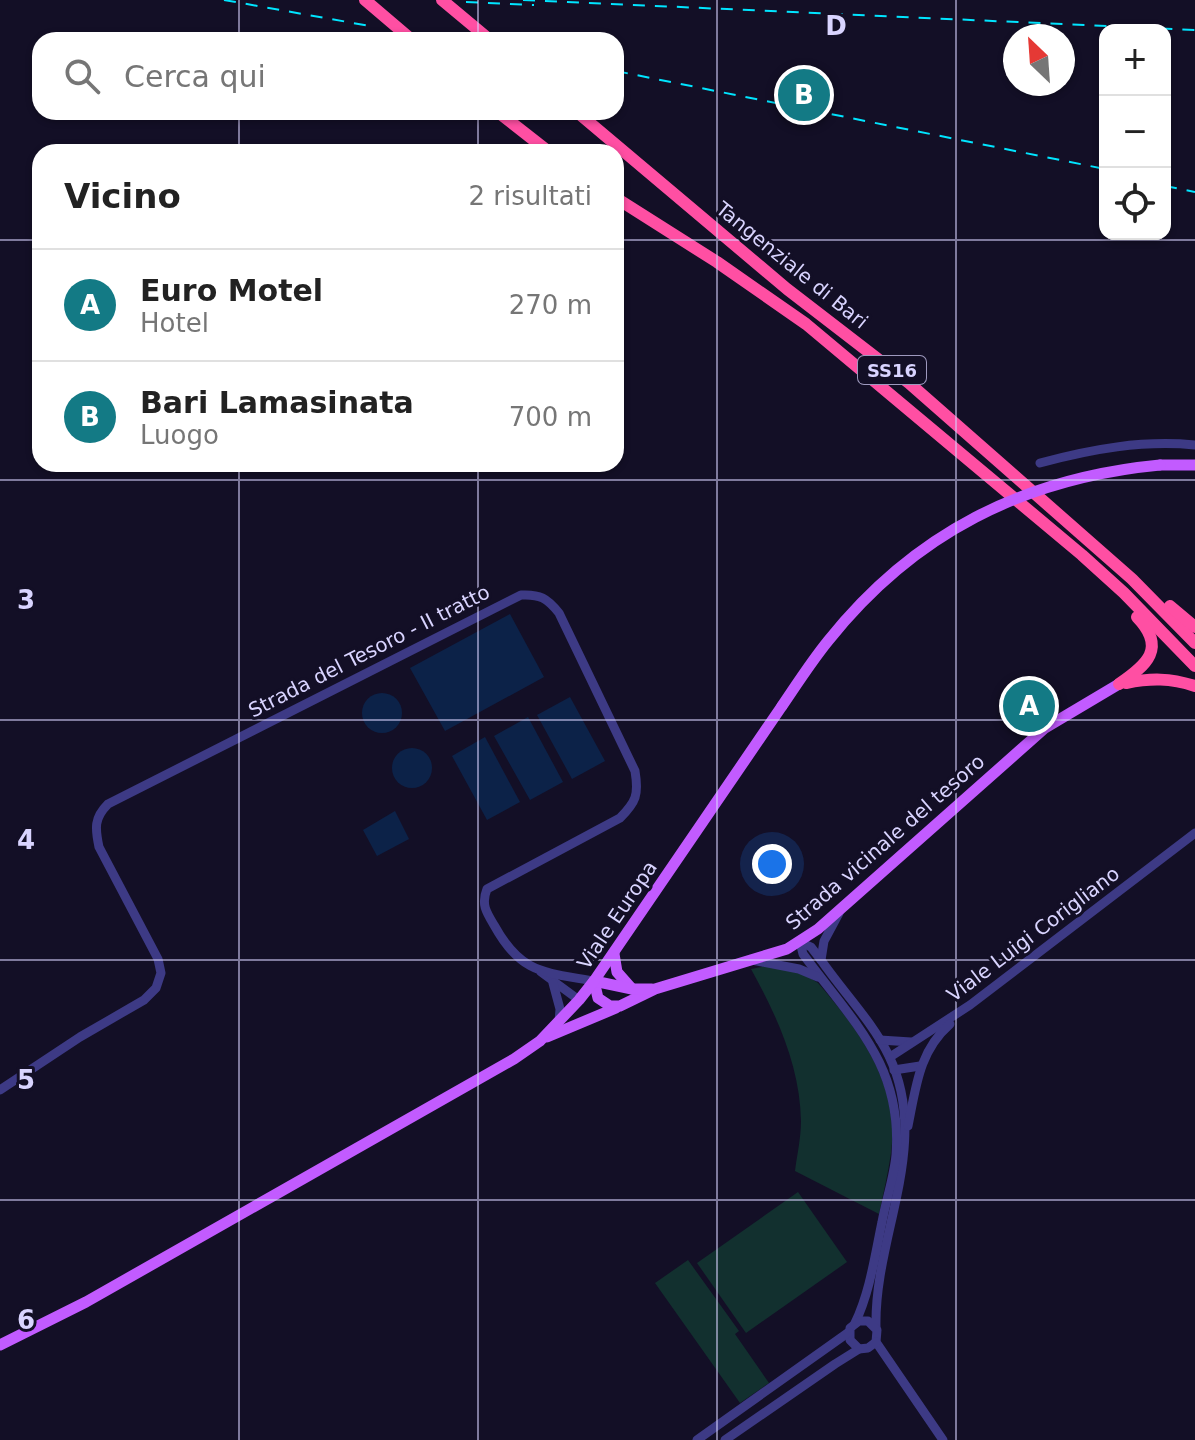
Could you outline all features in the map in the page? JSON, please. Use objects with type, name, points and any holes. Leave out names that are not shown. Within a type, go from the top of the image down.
[{"type":"highway","points":[[365,0],[403,32]]},
{"type":"highway","points":[[442,0],[480,32]]},
{"type":"highway","points":[[508,120],[538,144]]},
{"type":"highway","name":"Tangenziale di Bari","points":[[586,120],[615,144]]},
{"type":"highway","name":"Tangenziale di Bari","points":[[624,152],[787,289],[909,383],[1132,579],[1195,643]]},
{"type":"highway","name":"Tangenziale di Bari","points":[[624,203],[806,324],[1062,538],[1124,593],[1195,666]]},
{"type":"highway","points":[[1132,579],[1161,598],[1195,627]]},
{"type":"highway","points":[[1119,684],[1144,666],[1152,649],[1150,633],[1132,610],[1124,593]]},
{"type":"highway","points":[[1119,684],[1157,678],[1195,686]]},
{"type":"main road","name":"Viale Europa","points":[[0,1345],[86,1302],[457,1093],[540,1041],[579,1000],[614,954],[828,640],[910,558],[968,519],[1021,494],[1111,470],[1195,465]]},
{"type":"main road","name":"Strada vicinale del tesoro","points":[[655,989],[787,949],[800,942],[1045,728],[1119,684]]},
{"type":"main road","points":[[614,954],[617,972],[632,989]]},
{"type":"main road","points":[[620,1006],[610,1006],[598,998],[594,981],[632,989],[655,989]]},
{"type":"main road","points":[[540,1041],[655,989]]},
{"type":"main road","points":[[579,1000],[608,1011]]},
{"type":"street","points":[[1040,463],[1089,450],[1120,446],[1195,445]]},
{"type":"street","name":"Strada del Tesoro - II tratto","points":[[0,1090],[80,1037],[144,1000],[156,988],[161,973],[158,959],[99,847],[95,828],[99,814],[108,804],[502,603],[521,595],[538,594],[550,601],[559,613],[635,771],[638,787],[633,805],[620,818],[487,889],[483,899],[485,909],[502,940],[526,965],[541,972]]},
{"type":"street","name":"Viale Luigi Corigliano","points":[[890,1057],[970,1005],[1195,833]]},
{"type":"street","points":[[821,960],[824,941],[841,909]]},
{"type":"street","points":[[800,942],[811,947],[890,1057],[907,1129]]},
{"type":"street","points":[[800,942],[803,954],[879,1057],[896,1117],[896,1157],[873,1268],[852,1327],[850,1340],[859,1349]]},
{"type":"street","points":[[752,960],[799,969],[820,978]]},
{"type":"street","points":[[541,972],[594,981]]},
{"type":"street","points":[[541,972],[579,1000]]},
{"type":"street","points":[[569,977],[577,985],[579,1000]]},
{"type":"street","points":[[553,983],[560,1009],[559,1022]]},
{"type":"street","points":[[725,1440],[859,1349],[868,1348],[876,1342],[877,1290],[920,1066],[943,1029],[970,1005]]},
{"type":"street","points":[[880,1040],[914,1042]]},
{"type":"street","points":[[894,1070],[920,1066]]},
{"type":"street","points":[[697,1440],[852,1327],[864,1320],[876,1327]]},
{"type":"street","points":[[876,1342],[943,1440]]},
{"type":"green space","points":[[767,966],[800,974],[818,983],[874,1060],[889,1104],[892,1128],[891,1153],[879,1214],[795,1171],[801,1121],[792,1061],[770,1005],[751,969]]},
{"type":"green space","points":[[798,1192],[847,1262],[746,1333],[697,1263]]},
{"type":"green space","points":[[688,1260],[739,1331],[735,1334],[769,1383],[740,1403],[655,1283]]},
{"type":"water","points":[[510,614],[544,677],[445,731],[410,668]]},
{"type":"water","points":[[382,693],[396,699],[402,713],[396,727],[382,733],[368,727],[362,713],[368,699]]},
{"type":"water","points":[[570,697],[605,761],[572,779],[537,715]]},
{"type":"water","points":[[528,717],[563,782],[530,800],[494,736]]},
{"type":"water","points":[[485,737],[520,802],[487,820],[452,756]]},
{"type":"water","points":[[412,748],[426,754],[432,768],[426,782],[412,788],[398,782],[392,768],[398,754]]},
{"type":"water","points":[[395,811],[409,839],[377,856],[363,830]]},
{"type":"railway","points":[[224,0],[370,26]]},
{"type":"railway","points":[[523,0],[1195,30]]},
{"type":"railway","points":[[466,2],[534,5]]},
{"type":"railway","points":[[624,73],[1100,168]]},
{"type":"railway","points":[[1171,187],[1195,192]]},
{"type":"place","name":"Bari Lamasinata","points":[[804,95]]},
{"type":"place","name":"Euro Motel","points":[[1029,706]]}]
